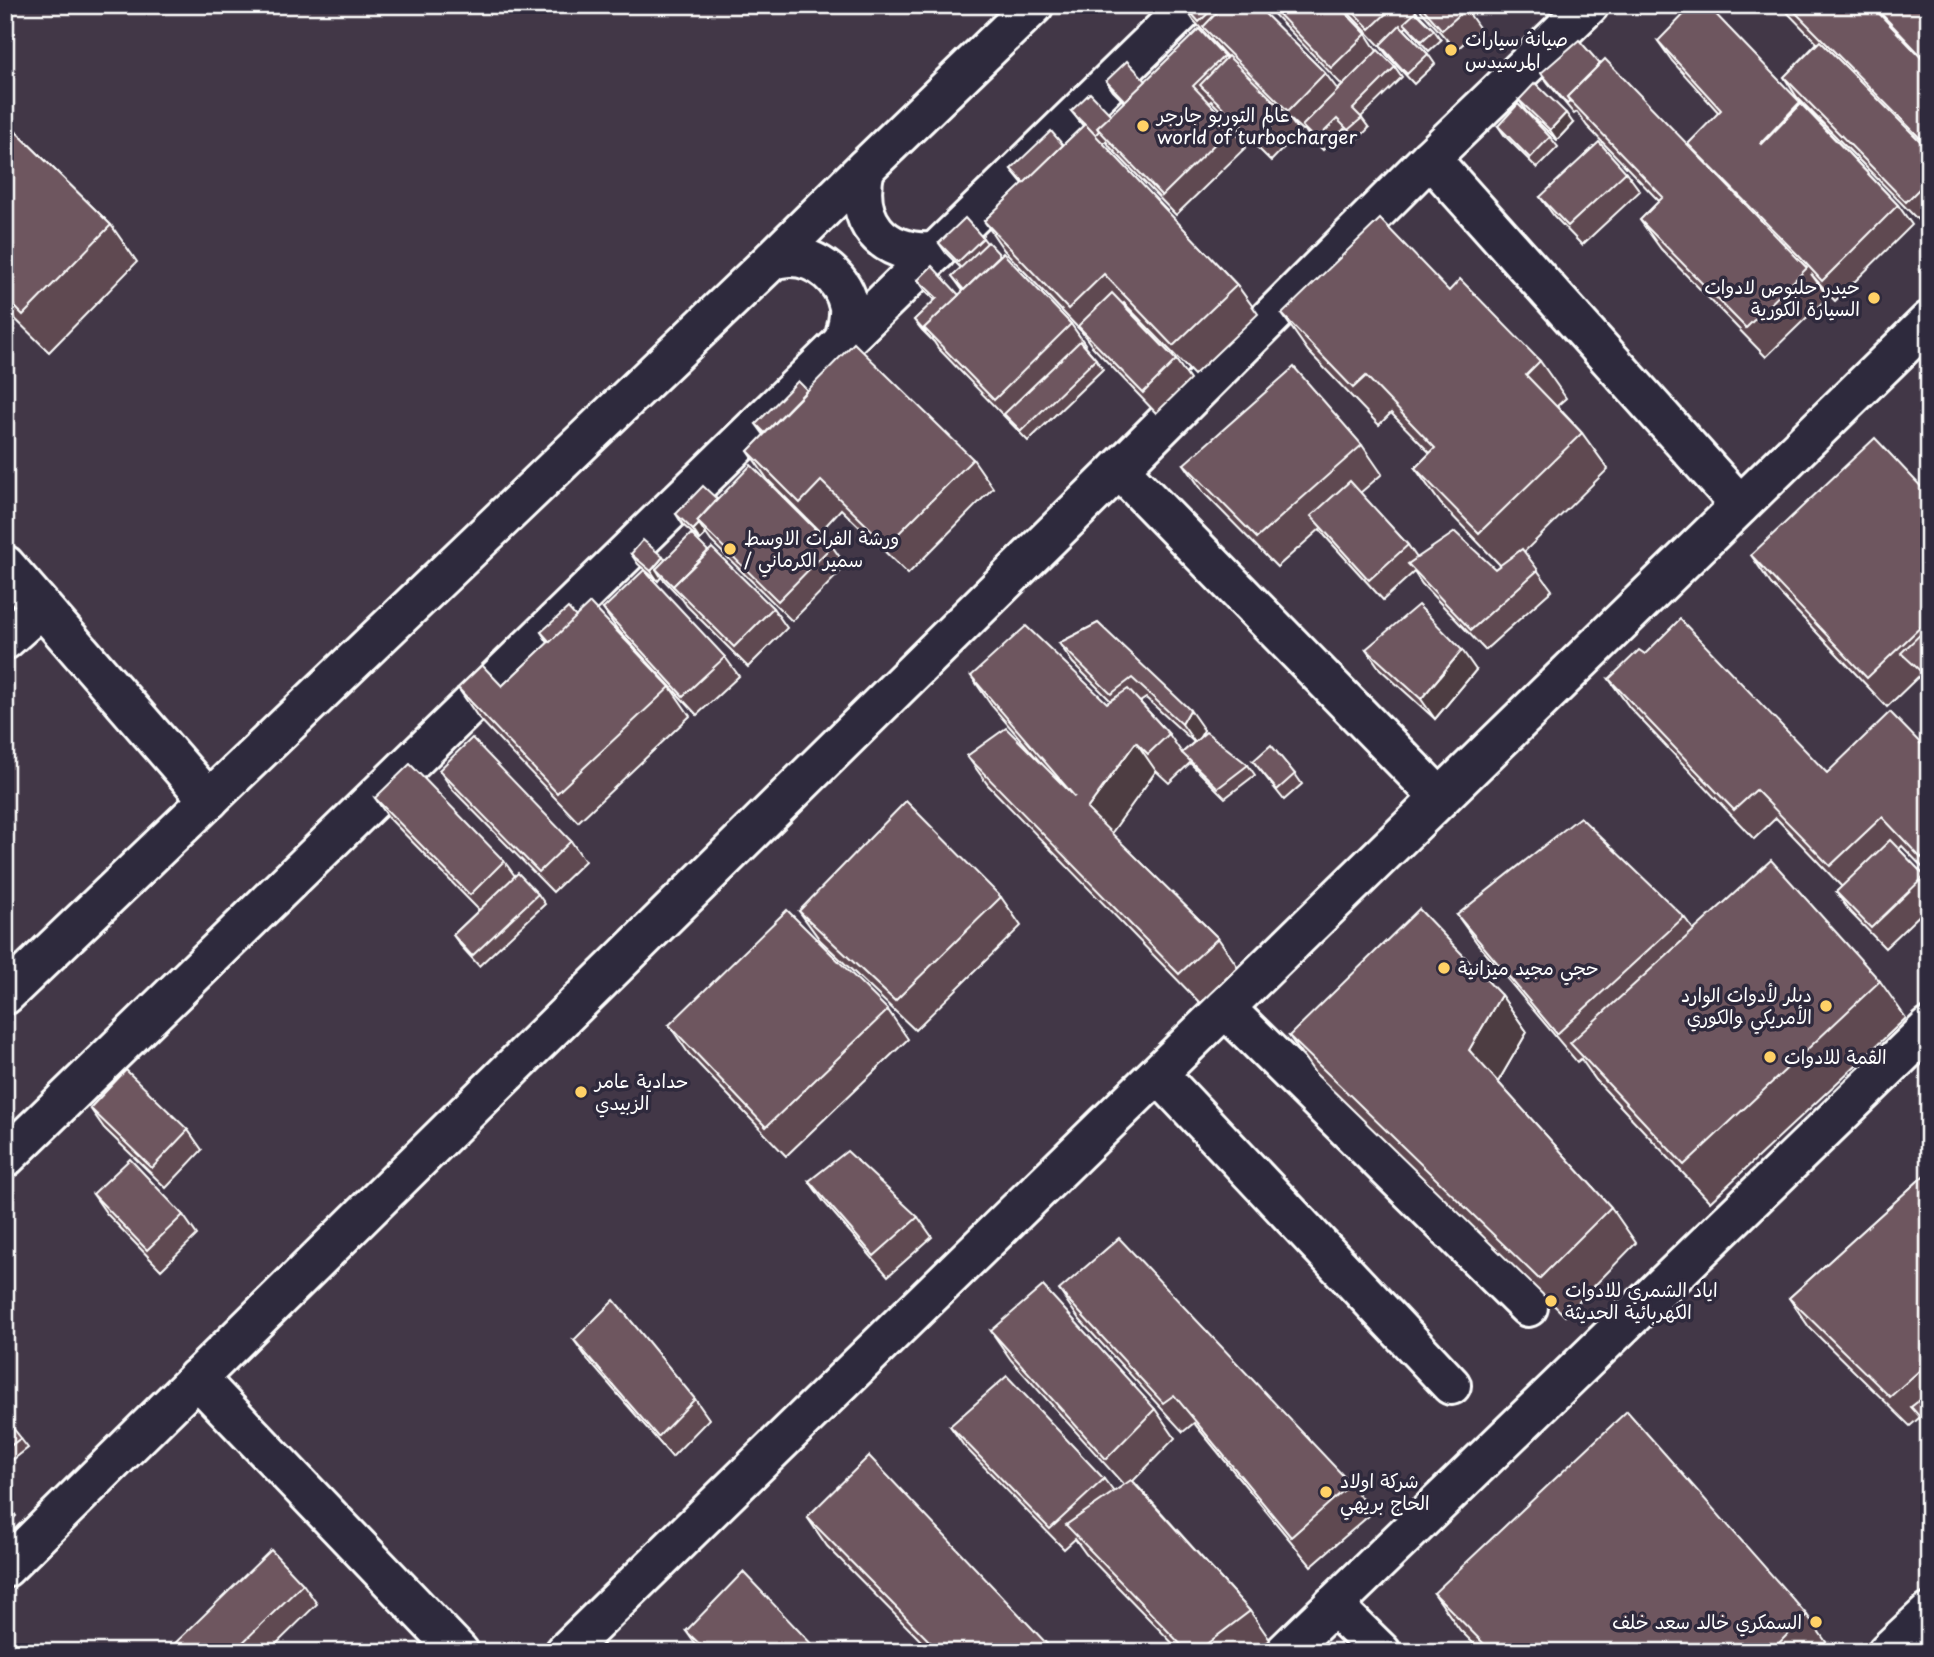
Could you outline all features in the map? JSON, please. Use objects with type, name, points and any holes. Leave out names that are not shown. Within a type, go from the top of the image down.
[{"type":"street","points":[[5,995],[773,260],[1034,5]]},
{"type":"street","points":[[5,1158],[1189,5]]},
{"type":"street","points":[[5,1568],[1119,469],[1430,158],[1589,5]]},
{"type":"street","points":[[1430,158],[1740,505]]},
{"type":"street","points":[[865,168],[861,184],[862,201],[866,217],[875,231],[888,243],[903,250],[936,252]]},
{"type":"street","points":[[773,260],[790,257],[807,259],[822,266],[834,277],[844,291],[849,307],[849,324],[844,340]]},
{"type":"street","points":[[565,1652],[1929,321]]},
{"type":"street","points":[[1119,469],[1440,798]]},
{"type":"street","points":[[5,565],[209,800]]},
{"type":"street","points":[[5,640],[41,608]]},
{"type":"street","points":[[1225,1008],[1528,1307]]},
{"type":"street","points":[[1285,1652],[1929,1028]]},
{"type":"street","points":[[1158,1074],[1451,1385]]},
{"type":"street","points":[[197,1378],[459,1652]]},
{"type":"street","points":[[1333,1605],[1381,1652]]},
{"type":"street","points":[[1888,1652],[1929,1613]]},
{"type":"building","points":[[1184,5],[1217,5],[1199,22]]},
{"type":"building","points":[[1224,5],[1256,5],[1325,73],[1288,111],[1203,27]]},
{"type":"building","points":[[1270,5],[1338,5],[1366,34],[1331,68]]},
{"type":"building","points":[[1346,5],[1395,5],[1370,29]]},
{"type":"building","points":[[1420,5],[1463,5],[1466,9],[1442,30]]},
{"type":"building","points":[[1693,5],[1707,5],[1800,102],[1762,144],[1801,104],[1898,205],[1822,281],[1688,144],[1721,110],[1658,41]]},
{"type":"building","points":[[1788,5],[1871,5],[1929,66],[1929,147]]},
{"type":"building","points":[[1873,5],[1929,5],[1929,64]]},
{"type":"building","points":[[1416,12],[1434,30],[1422,41],[1404,23]]},
{"type":"building","points":[[1400,25],[1428,54],[1407,74],[1380,45]]},
{"type":"building","points":[[1199,29],[1224,56],[1193,86],[1232,127],[1162,196],[1097,128]]},
{"type":"building","points":[[1579,40],[1600,64],[1567,97],[1570,102],[1567,104],[1541,73]]},
{"type":"building","points":[[1820,41],[1929,150],[1929,179],[1906,202],[1784,77]]},
{"type":"building","points":[[1378,50],[1395,67],[1353,109],[1362,118],[1348,130],[1337,119],[1316,140],[1302,126]]},
{"type":"building","points":[[1228,56],[1285,112],[1257,141],[1200,85]]},
{"type":"building","points":[[1605,59],[1807,268],[1746,328],[1640,220],[1663,197],[1567,97]]},
{"type":"building","points":[[1127,61],[1146,81],[1125,101],[1106,81]]},
{"type":"building","points":[[1535,83],[1566,113],[1550,130],[1519,100]]},
{"type":"building","points":[[1090,93],[1111,115],[1097,128],[1099,131],[1095,135],[1071,111]]},
{"type":"building","points":[[1518,104],[1550,137],[1530,158],[1498,126]]},
{"type":"building","points":[[5,121],[111,225],[23,315],[5,297]]},
{"type":"building","points":[[1085,124],[1237,285],[1173,346],[1104,274],[1068,309],[984,221]]},
{"type":"building","points":[[1051,131],[1063,145],[1024,183],[1011,169]]},
{"type":"building","points":[[1599,142],[1626,172],[1568,226],[1540,197]]},
{"type":"building","points":[[965,218],[983,238],[958,262],[939,243]]},
{"type":"building","points":[[1380,219],[1449,291],[1460,279],[1540,361],[1526,375],[1582,433],[1479,533],[1415,468],[1435,448],[1366,376],[1353,388],[1282,314]]},
{"type":"building","points":[[988,242],[1000,255],[964,290],[952,276]]},
{"type":"building","points":[[1003,253],[1071,324],[994,400],[924,328]]},
{"type":"building","points":[[932,266],[959,295],[924,328],[926,333],[914,320],[937,298],[918,280]]},
{"type":"building","points":[[1112,293],[1176,360],[1143,393],[1078,326]]},
{"type":"building","points":[[1080,341],[1096,359],[1021,431],[1004,414]]},
{"type":"building","points":[[854,343],[973,459],[887,545],[821,481],[800,503],[748,451]]},
{"type":"building","points":[[1294,367],[1362,445],[1257,538],[1184,464]]},
{"type":"building","points":[[798,381],[807,390],[765,433],[756,424]]},
{"type":"building","points":[[1875,438],[1929,495],[1929,619],[1867,678],[1751,555]]},
{"type":"building","points":[[751,465],[832,546],[778,601],[697,521]]},
{"type":"building","points":[[1350,481],[1408,545],[1369,580],[1311,516]]},
{"type":"building","points":[[703,486],[717,499],[697,521],[699,524],[693,530],[676,514]]},
{"type":"building","points":[[1455,532],[1495,569],[1522,549],[1538,570],[1471,630],[1408,564]]},
{"type":"building","points":[[691,534],[708,551],[673,586],[656,569]]},
{"type":"building","points":[[643,540],[663,557],[651,571],[631,554]]},
{"type":"building","points":[[712,548],[773,608],[734,647],[673,586]]},
{"type":"building","points":[[644,570],[725,657],[683,696],[603,609]]},
{"type":"building","points":[[590,603],[670,687],[557,793],[458,688],[482,665],[502,686]]},
{"type":"building","points":[[1418,605],[1462,650],[1421,699],[1366,649]]},
{"type":"building","points":[[568,608],[576,617],[550,642],[541,632]]},
{"type":"building","points":[[1680,619],[1827,773],[1890,712],[1929,752],[1929,850],[1921,858],[1882,817],[1830,866],[1756,790],[1734,810],[1609,679],[1639,650],[1645,654]]},
{"type":"building","points":[[1098,623],[1190,710],[1182,724],[1132,678],[1111,694],[1059,643]]},
{"type":"building","points":[[1026,626],[1107,703],[1128,689],[1169,734],[1148,754],[1136,742],[1087,809],[1218,938],[1179,974],[967,756],[1006,728],[1075,797],[971,676]]},
{"type":"building","points":[[1929,626],[1929,679],[1901,653]]},
{"type":"building","points":[[1206,732],[1248,765],[1218,788],[1182,753]]},
{"type":"building","points":[[472,738],[571,841],[539,872],[439,770]]},
{"type":"building","points":[[1271,745],[1295,774],[1277,790],[1253,761]]},
{"type":"building","points":[[410,764],[504,861],[470,895],[375,798]]},
{"type":"building","points":[[906,801],[1001,897],[895,1001],[799,911]]},
{"type":"building","points":[[1580,817],[1684,917],[1557,1034],[1457,915]]},
{"type":"building","points":[[1890,840],[1925,876],[1871,928],[1836,892]]},
{"type":"building","points":[[1771,860],[1880,981],[1684,1165],[1570,1043]]},
{"type":"building","points":[[518,873],[538,894],[472,956],[453,935]]},
{"type":"building","points":[[1419,909],[1501,995],[1469,1050],[1611,1207],[1539,1279],[1289,1036]]},
{"type":"building","points":[[787,910],[888,1010],[766,1127],[669,1025]]},
{"type":"building","points":[[126,1070],[188,1130],[152,1168],[90,1108]]},
{"type":"building","points":[[847,1151],[918,1217],[874,1256],[809,1181]]},
{"type":"building","points":[[130,1159],[183,1215],[147,1250],[93,1194]]},
{"type":"building","points":[[1929,1171],[1929,1362],[1890,1397],[1789,1298]]},
{"type":"building","points":[[1119,1238],[1351,1484],[1291,1537],[1174,1395],[1163,1403],[1059,1290]]},
{"type":"building","points":[[1043,1286],[1155,1409],[1106,1459],[991,1331]]},
{"type":"building","points":[[614,1300],[695,1399],[658,1437],[574,1340]]},
{"type":"building","points":[[1007,1376],[1104,1479],[1050,1529],[950,1426]]},
{"type":"building","points":[[1929,1393],[1929,1427],[1911,1407]]},
{"type":"building","points":[[1627,1411],[1807,1615],[1770,1652],[1492,1652],[1434,1593]]},
{"type":"building","points":[[5,1418],[21,1438],[5,1450]]},
{"type":"building","points":[[869,1456],[1047,1644],[1039,1652],[940,1652],[807,1517]]},
{"type":"building","points":[[1131,1480],[1250,1611],[1196,1652],[1188,1652],[1066,1525]]},
{"type":"building","points":[[271,1550],[303,1584],[233,1652],[166,1652]]},
{"type":"building","points":[[743,1572],[819,1652],[708,1652],[686,1631]]},
{"type":"place","name":"صيانة سيارات المرسيدس","points":[[1451,50]]},
{"type":"place","name":"عالم التوربو جارجر world of turbocharger","points":[[1143,126]]},
{"type":"place","name":"حيدر حلبوص لادوات السيارة الكورية","points":[[1874,298]]},
{"type":"place","name":"ورشة الفرات الاوسط / سمير الكرماني","points":[[730,549]]},
{"type":"place","name":"حجي مجيد ميزانية","points":[[1444,968]]},
{"type":"place","name":"ديلر لأدوات الوارد الأمريكي والكوري","points":[[1826,1006]]},
{"type":"place","name":"القمة للادوات","points":[[1770,1057]]},
{"type":"place","name":"حدادية عامر الزبيدي","points":[[581,1092]]},
{"type":"place","name":"اياد الشمري للادوات الكهربائية الحديثة","points":[[1551,1301]]},
{"type":"place","name":"شركة اولاد الحاج بريهي","points":[[1326,1492]]},
{"type":"place","name":"السمكري خالد سعد خلف","points":[[1816,1622]]}]
